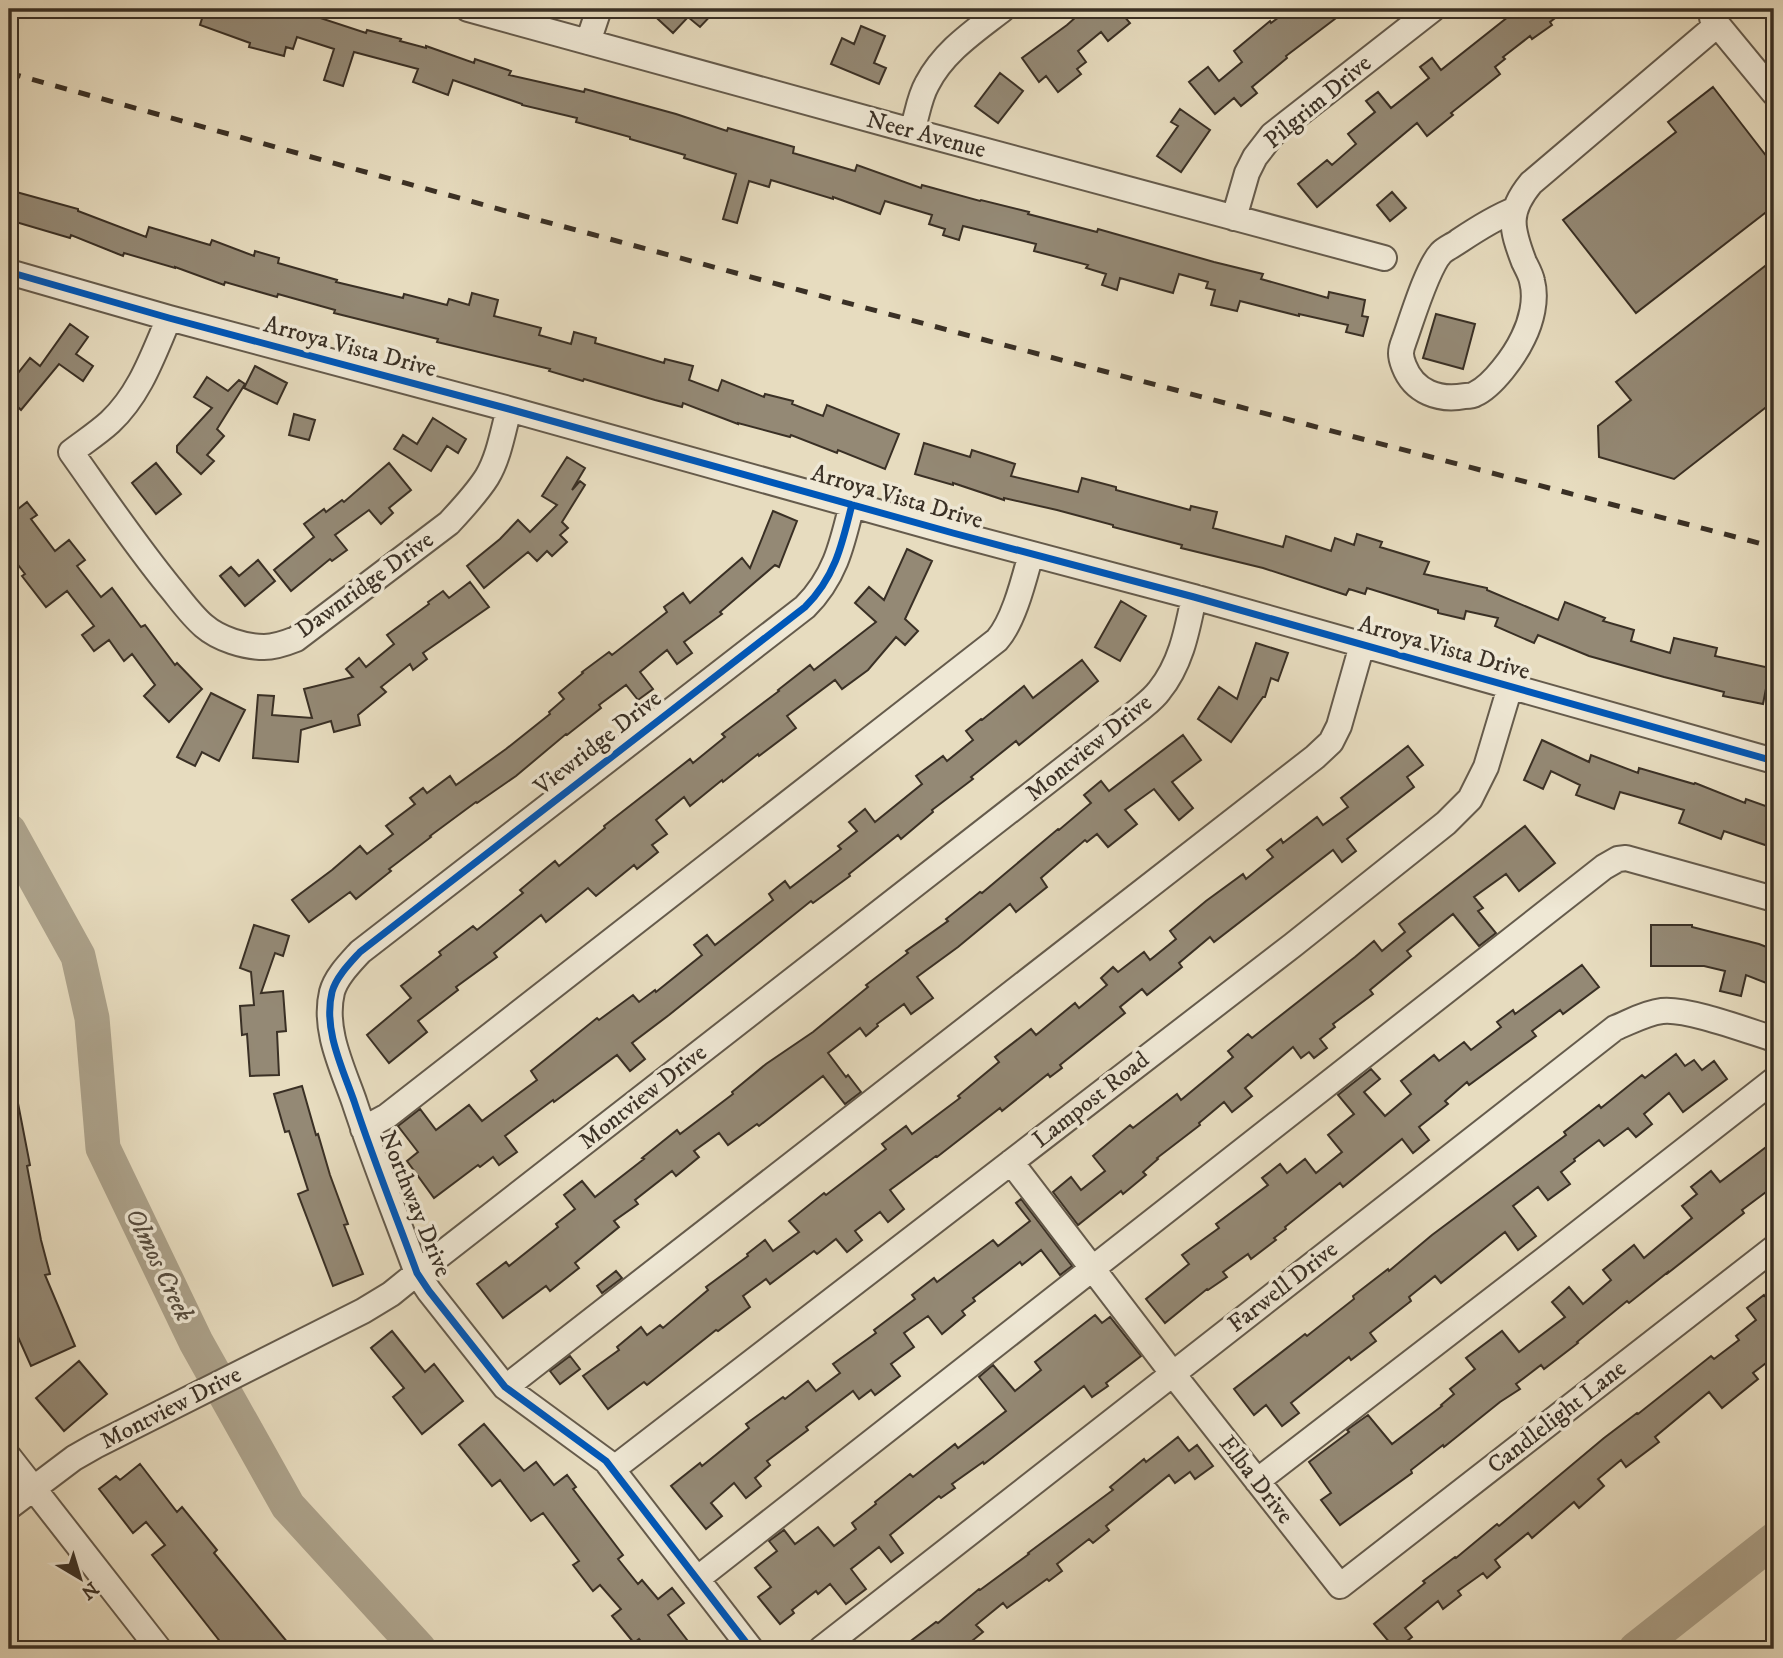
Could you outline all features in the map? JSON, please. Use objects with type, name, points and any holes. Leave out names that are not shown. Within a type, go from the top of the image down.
[{"type":"street","name":"Neer Avenue","points":[[468,9],[1384,258]]},
{"type":"street","points":[[588,42],[599,9]]},
{"type":"street","points":[[912,131],[925,86],[942,60],[1003,9]]},
{"type":"street","name":"Pilgrim Drive","points":[[1234,218],[1251,165],[1272,135],[1433,9]]},
{"type":"street","points":[[1514,210],[1488,221],[1441,253],[1431,270],[1400,351],[1407,373],[1420,389],[1437,397],[1452,398],[1475,394],[1497,377],[1530,323],[1534,299],[1533,282],[1518,246],[1513,223],[1519,198],[1531,183],[1718,17],[1773,88]]},
{"type":"street","name":"Arroya Vista Drive","points":[[9,272],[1195,597],[1774,761]]},
{"type":"street","name":"Dawnridge Drive","points":[[169,318],[146,372],[130,399],[110,422],[71,452],[149,561],[205,627],[222,637],[241,643],[264,647],[296,639],[449,523],[487,476],[509,409]]},
{"type":"street","name":"Viewridge Drive","points":[[332,989],[359,952],[805,607],[829,578],[843,542],[852,504]]},
{"type":"street","points":[[363,1129],[387,1116],[997,640],[1009,618],[1031,554]]},
{"type":"street","name":"Montview Drive","points":[[9,1507],[74,1458],[95,1446],[363,1311],[391,1294],[1139,710],[1159,691],[1174,668],[1185,642],[1195,597]]},
{"type":"street","points":[[506,1387],[1315,757],[1331,741],[1339,726],[1362,645]]},
{"type":"street","name":"Lampost Road","points":[[613,1469],[1293,945],[1446,823],[1470,799],[1486,767],[1510,687]]},
{"type":"street","points":[[697,1579],[1604,867],[1618,859],[1626,858],[1774,899]]},
{"type":"street","name":"Northway Drive","points":[[332,989],[329,1014],[333,1039],[363,1129],[417,1273],[506,1387],[606,1461],[751,1649]]},
{"type":"street","name":"Farwell Drive","points":[[821,1649],[1615,1028],[1639,1017],[1663,1011],[1690,1014],[1774,1039]]},
{"type":"street","points":[[1257,1481],[1774,1080]]},
{"type":"street","name":"Elba Drive","points":[[1011,1162],[1340,1586]]},
{"type":"street","name":"Candlelight Lane","points":[[1340,1586],[1774,1248]]},
{"type":"street","points":[[9,1457],[159,1649]]},
{"type":"building","points":[[205,9],[293,9],[366,33],[367,30],[426,46],[474,63],[475,59],[511,71],[509,75],[584,92],[585,89],[727,131],[728,128],[794,147],[793,153],[855,171],[857,165],[921,188],[922,185],[1097,232],[1098,229],[1263,274],[1261,279],[1328,298],[1329,292],[1365,300],[1362,316],[1368,317],[1363,336],[1346,332],[1348,325],[1240,301],[1237,311],[1211,305],[1215,290],[1206,288],[1208,282],[1179,274],[1173,293],[1120,278],[1117,290],[1102,285],[1106,274],[1086,268],[1088,265],[1034,251],[1036,244],[963,226],[959,240],[943,235],[945,229],[929,224],[932,215],[885,201],[880,214],[833,197],[771,180],[769,187],[749,181],[737,223],[723,219],[736,174],[630,137],[576,122],[577,118],[522,105],[453,80],[448,95],[413,82],[418,69],[354,52],[343,86],[324,80],[334,49],[297,37],[293,49],[286,47],[284,56],[249,47],[250,43],[200,25]]},
{"type":"building","points":[[647,9],[717,9],[700,27],[688,17],[673,33]]},
{"type":"building","points":[[1085,9],[1118,9],[1130,23],[1108,41],[1101,32],[1078,51],[1086,62],[1077,69],[1081,74],[1058,92],[1046,76],[1039,82],[1022,58]]},
{"type":"building","points":[[1290,9],[1348,9],[1286,56],[1287,58],[1252,87],[1257,93],[1241,106],[1234,98],[1215,114],[1189,82],[1208,67],[1219,81],[1242,62],[1234,51],[1270,21],[1271,23]]},
{"type":"building","points":[[1518,9],[1567,9],[1550,22],[1552,25],[1532,39],[1530,36],[1503,57],[1505,59],[1495,67],[1500,74],[1427,136],[1417,123],[1317,207],[1298,184],[1327,160],[1332,165],[1356,144],[1348,134],[1375,112],[1366,101],[1378,92],[1391,108],[1429,78],[1420,67],[1432,58],[1441,70]]},
{"type":"building","points":[[861,26],[885,36],[874,63],[886,68],[879,84],[831,64],[842,38],[854,44]]},
{"type":"building","points":[[1000,73],[1023,91],[998,123],[975,106]]},
{"type":"building","points":[[1713,87],[1774,166],[1774,206],[1636,313],[1563,220],[1676,132],[1668,122]]},
{"type":"building","points":[[1180,109],[1210,130],[1181,172],[1157,156],[1178,126],[1171,122]]},
{"type":"building","points":[[9,190],[78,209],[146,237],[149,227],[210,245],[212,240],[254,256],[255,251],[279,258],[278,263],[337,280],[336,282],[403,298],[404,294],[447,305],[449,299],[469,305],[472,293],[498,300],[494,316],[541,328],[539,335],[571,344],[574,332],[596,338],[595,343],[664,363],[665,359],[693,366],[689,380],[718,391],[722,380],[764,397],[765,394],[793,401],[792,404],[823,416],[827,405],[899,434],[885,469],[838,450],[837,453],[791,435],[790,437],[738,424],[683,403],[682,407],[584,379],[583,381],[549,371],[550,369],[437,342],[438,339],[334,313],[335,310],[278,294],[277,297],[225,282],[224,285],[175,267],[124,253],[123,256],[71,235],[70,238],[9,220]]},
{"type":"building","points":[[1392,192],[1406,208],[1390,221],[1377,205]]},
{"type":"building","points":[[1774,259],[1774,401],[1674,479],[1599,457],[1598,426],[1631,400],[1616,382]]},
{"type":"building","points":[[1436,314],[1475,324],[1463,369],[1423,358]]},
{"type":"building","points":[[70,324],[88,337],[76,354],[93,366],[83,381],[59,364],[21,410],[18,407],[9,420],[9,366],[18,373],[30,358],[40,366]]},
{"type":"building","points":[[255,366],[287,383],[277,404],[244,388]]},
{"type":"building","points":[[207,377],[228,391],[239,380],[245,384],[217,429],[224,436],[207,455],[214,461],[201,474],[177,452],[177,446],[212,408],[194,397]]},
{"type":"building","points":[[294,414],[315,420],[309,440],[289,435]]},
{"type":"building","points":[[433,418],[466,439],[458,453],[447,446],[431,471],[394,449],[403,435],[417,444]]},
{"type":"building","points":[[924,443],[970,457],[972,450],[1015,464],[1011,476],[1078,492],[1082,478],[1190,510],[1191,506],[1217,512],[1213,528],[1283,547],[1286,536],[1331,551],[1335,538],[1354,545],[1357,534],[1382,542],[1380,547],[1429,562],[1424,574],[1487,588],[1558,620],[1565,602],[1605,618],[1603,621],[1634,630],[1631,641],[1670,653],[1674,638],[1717,648],[1715,656],[1770,668],[1763,704],[1723,696],[1724,692],[1589,656],[1538,635],[1534,643],[1495,626],[1498,618],[1466,611],[1464,619],[1438,613],[1438,610],[1367,588],[1365,594],[1349,589],[1346,595],[1263,568],[1181,548],[1182,545],[1113,525],[1057,510],[1004,500],[915,474]]},
{"type":"building","points":[[567,457],[585,468],[572,490],[580,481],[585,485],[562,522],[568,528],[560,535],[567,542],[552,556],[547,551],[537,561],[528,552],[484,588],[467,566],[518,520],[530,532],[557,505],[542,496]]},
{"type":"building","points":[[156,463],[181,494],[156,514],[132,483]]},
{"type":"building","points":[[389,463],[411,490],[389,508],[393,513],[381,524],[369,510],[335,535],[347,550],[332,561],[330,559],[291,591],[274,570],[314,537],[304,524],[324,509],[326,512],[342,500],[344,502]]},
{"type":"building","points":[[27,502],[37,515],[31,519],[55,551],[69,540],[85,560],[77,566],[101,597],[112,588],[141,627],[145,625],[175,665],[177,663],[202,689],[169,722],[144,696],[155,685],[132,654],[124,661],[109,640],[94,651],[82,635],[94,626],[67,591],[46,607],[22,576],[25,574],[9,553],[9,516]]},
{"type":"building","points":[[773,511],[797,521],[779,567],[775,565],[720,612],[722,614],[684,642],[692,653],[677,664],[667,650],[640,672],[653,689],[638,700],[626,685],[516,776],[430,836],[356,899],[350,892],[309,922],[292,900],[360,846],[367,854],[393,834],[386,826],[415,804],[410,798],[423,788],[427,793],[450,776],[456,785],[506,749],[550,714],[564,699],[559,693],[582,672],[609,652],[612,655],[667,612],[664,607],[683,593],[690,603],[742,558],[750,568]]},
{"type":"building","points":[[907,549],[932,561],[905,619],[918,631],[905,645],[896,637],[868,670],[842,689],[835,680],[787,716],[796,728],[759,756],[758,754],[723,782],[722,780],[690,806],[684,797],[656,820],[667,834],[652,845],[658,852],[637,869],[634,865],[596,896],[588,888],[546,922],[541,915],[494,953],[497,957],[456,987],[458,990],[418,1021],[427,1032],[389,1063],[367,1035],[411,998],[401,986],[473,926],[477,930],[523,893],[520,890],[555,861],[559,866],[605,828],[604,826],[690,759],[693,763],[725,737],[722,734],[810,665],[814,670],[876,622],[855,603],[869,587],[884,600]]},
{"type":"building","points":[[258,560],[275,581],[245,606],[220,576],[231,567],[239,576]]},
{"type":"building","points":[[470,582],[489,607],[423,653],[427,659],[413,670],[410,664],[381,687],[386,692],[358,715],[360,725],[334,732],[331,721],[301,730],[298,762],[253,758],[258,695],[274,696],[272,715],[312,718],[304,689],[353,677],[346,669],[359,658],[366,667],[394,644],[387,635],[443,591],[449,598]]},
{"type":"building","points":[[1121,601],[1146,616],[1120,661],[1095,647]]},
{"type":"building","points":[[1256,643],[1288,653],[1278,681],[1271,678],[1265,697],[1231,742],[1198,719],[1219,687],[1237,699]]},
{"type":"building","points":[[1082,660],[1098,681],[1019,745],[1016,741],[971,777],[973,779],[932,810],[933,812],[901,839],[898,835],[849,874],[850,876],[813,903],[811,901],[632,1043],[645,1059],[630,1071],[617,1055],[505,1136],[517,1152],[499,1165],[493,1157],[480,1167],[478,1165],[434,1198],[407,1161],[418,1152],[398,1126],[420,1109],[436,1130],[469,1105],[482,1121],[537,1080],[531,1071],[597,1018],[599,1020],[633,995],[639,1002],[655,990],[656,992],[702,955],[694,945],[707,935],[715,945],[773,900],[769,894],[785,881],[790,888],[841,849],[838,846],[857,831],[849,822],[865,809],[875,822],[922,784],[916,776],[943,756],[947,761],[973,740],[966,731],[981,719],[1024,686],[1033,698]]},
{"type":"building","points":[[211,693],[245,710],[219,761],[202,752],[195,766],[177,757]]},
{"type":"building","points":[[1183,735],[1201,760],[1172,782],[1193,808],[1179,820],[1154,789],[1125,810],[1137,824],[1108,847],[1097,834],[1087,842],[1085,840],[1041,878],[1047,887],[1016,912],[1010,904],[917,977],[933,998],[911,1014],[904,1004],[866,1036],[860,1028],[828,1053],[861,1092],[845,1104],[823,1076],[759,1126],[757,1124],[728,1145],[719,1133],[694,1151],[699,1157],[676,1176],[672,1171],[635,1200],[638,1204],[614,1221],[619,1227],[575,1263],[579,1268],[550,1291],[546,1286],[503,1318],[477,1284],[506,1262],[509,1266],[558,1227],[556,1224],[575,1209],[564,1195],[582,1181],[595,1197],[677,1130],[680,1134],[733,1094],[732,1092],[766,1064],[813,1032],[868,987],[866,985],[908,953],[906,951],[948,921],[946,919],[1059,830],[1091,803],[1084,795],[1101,781],[1109,791]]},
{"type":"building","points":[[1542,740],[1589,762],[1591,755],[1638,773],[1639,768],[1695,783],[1745,803],[1746,799],[1774,809],[1774,848],[1724,831],[1721,839],[1679,823],[1684,810],[1620,792],[1614,809],[1576,795],[1580,785],[1551,771],[1543,789],[1524,780]]},
{"type":"building","points":[[1408,746],[1423,765],[1407,777],[1414,787],[1347,839],[1356,851],[1342,862],[1333,850],[1214,942],[1210,937],[1179,963],[1182,967],[1147,995],[1142,989],[1120,1007],[1125,1013],[1060,1065],[1062,1068],[1050,1077],[1048,1074],[1002,1111],[1000,1108],[890,1190],[904,1209],[888,1222],[880,1212],[855,1231],[862,1240],[847,1252],[836,1239],[817,1254],[814,1251],[770,1284],[766,1279],[743,1296],[750,1307],[716,1330],[647,1385],[644,1382],[608,1409],[583,1376],[619,1350],[617,1347],[641,1327],[647,1335],[660,1325],[663,1328],[708,1290],[706,1287],[765,1240],[773,1251],[799,1232],[789,1221],[886,1149],[882,1144],[906,1126],[912,1134],[960,1098],[958,1096],[999,1062],[995,1057],[1031,1029],[1036,1035],[1075,1003],[1079,1008],[1107,985],[1101,978],[1113,967],[1118,972],[1144,952],[1150,960],[1176,939],[1170,931],[1243,874],[1246,879],[1273,857],[1267,850],[1281,839],[1283,843],[1317,817],[1323,825],[1348,807],[1341,798]]},
{"type":"building","points":[[1525,826],[1555,863],[1519,891],[1506,874],[1474,897],[1483,908],[1478,911],[1496,933],[1479,946],[1453,914],[1407,951],[1411,956],[1370,990],[1373,994],[1333,1024],[1335,1027],[1320,1039],[1327,1048],[1314,1058],[1309,1052],[1301,1058],[1293,1047],[1245,1088],[1252,1096],[1232,1112],[1224,1102],[1199,1123],[1200,1125],[1157,1158],[1143,1172],[1146,1175],[1078,1225],[1053,1192],[1071,1177],[1081,1190],[1105,1171],[1093,1156],[1130,1125],[1133,1128],[1177,1094],[1181,1100],[1233,1057],[1228,1051],[1248,1034],[1252,1038],[1374,941],[1382,951],[1405,932],[1399,924]]},
{"type":"building","points":[[254,925],[289,936],[283,956],[275,953],[261,993],[283,991],[286,1031],[277,1032],[279,1075],[250,1076],[247,1034],[242,1035],[240,1006],[254,1005],[251,972],[240,968]]},
{"type":"building","points":[[1651,925],[1692,925],[1774,950],[1774,986],[1746,975],[1741,996],[1720,991],[1725,971],[1704,966],[1651,966]]},
{"type":"building","points":[[1582,965],[1599,987],[1563,1014],[1560,1010],[1532,1031],[1536,1036],[1469,1085],[1467,1082],[1445,1101],[1448,1104],[1419,1127],[1429,1140],[1413,1153],[1402,1139],[1343,1187],[1340,1183],[1285,1227],[1286,1229],[1274,1238],[1276,1240],[1251,1259],[1248,1254],[1223,1272],[1227,1277],[1207,1289],[1165,1323],[1146,1299],[1189,1264],[1182,1255],[1219,1228],[1216,1224],[1268,1185],[1262,1178],[1280,1164],[1287,1173],[1305,1159],[1316,1173],[1342,1152],[1328,1135],[1354,1114],[1338,1095],[1371,1069],[1380,1079],[1364,1092],[1385,1116],[1411,1094],[1401,1081],[1434,1055],[1439,1061],[1464,1042],[1471,1050],[1501,1027],[1497,1022],[1513,1010],[1515,1014]]},
{"type":"building","points":[[1676,1054],[1685,1066],[1694,1060],[1702,1070],[1714,1061],[1727,1079],[1683,1112],[1669,1093],[1644,1114],[1652,1124],[1636,1137],[1628,1128],[1604,1146],[1599,1140],[1561,1172],[1570,1184],[1548,1200],[1538,1187],[1513,1206],[1536,1236],[1518,1250],[1505,1232],[1441,1283],[1435,1276],[1409,1297],[1411,1301],[1370,1333],[1376,1341],[1351,1360],[1349,1357],[1291,1403],[1299,1413],[1282,1426],[1266,1405],[1254,1415],[1234,1389],[1305,1334],[1307,1336],[1354,1299],[1353,1296],[1566,1135],[1564,1132],[1599,1105],[1601,1108],[1642,1075],[1645,1078]]},
{"type":"building","points":[[302,1086],[316,1135],[318,1134],[348,1224],[344,1225],[363,1274],[333,1286],[298,1194],[308,1190],[289,1131],[285,1132],[274,1094]]},
{"type":"building","points":[[16,1093],[30,1165],[27,1166],[50,1274],[45,1275],[75,1346],[31,1366],[9,1317],[9,1308],[17,1305],[9,1270],[9,1094]]},
{"type":"building","points":[[1774,1141],[1774,1186],[1742,1210],[1744,1213],[1629,1303],[1627,1301],[1544,1369],[1541,1365],[1516,1384],[1520,1389],[1340,1525],[1321,1500],[1331,1493],[1309,1462],[1368,1415],[1392,1444],[1454,1394],[1450,1389],[1475,1369],[1466,1358],[1502,1331],[1519,1352],[1565,1317],[1552,1302],[1569,1287],[1583,1304],[1611,1280],[1603,1270],[1634,1245],[1644,1258],[1692,1218],[1682,1206],[1697,1194],[1691,1187],[1711,1171],[1720,1182]]},
{"type":"building","points":[[1021,1199],[1072,1266],[1060,1275],[1041,1250],[1022,1265],[1020,1262],[973,1298],[975,1301],[962,1311],[965,1315],[942,1334],[928,1316],[904,1333],[914,1347],[891,1364],[900,1376],[875,1395],[871,1390],[859,1399],[853,1391],[806,1427],[808,1430],[767,1461],[770,1465],[755,1478],[761,1486],[746,1498],[734,1483],[711,1503],[722,1516],[706,1529],[671,1486],[700,1463],[702,1466],[749,1428],[746,1424],[783,1397],[785,1399],[808,1381],[816,1391],[840,1373],[833,1364],[876,1333],[874,1330],[915,1299],[912,1295],[934,1278],[937,1282],[993,1240],[998,1246],[1030,1221],[1016,1203]]},
{"type":"building","points":[[616,1271],[622,1278],[602,1293],[597,1286]]},
{"type":"building","points":[[1764,1295],[1774,1308],[1774,1357],[1753,1373],[1758,1379],[1722,1408],[1709,1392],[1655,1437],[1659,1442],[1626,1467],[1621,1460],[1598,1479],[1604,1486],[1579,1508],[1574,1502],[1532,1538],[1528,1533],[1495,1560],[1500,1567],[1487,1578],[1483,1573],[1458,1591],[1461,1595],[1443,1609],[1438,1601],[1405,1628],[1412,1637],[1395,1649],[1374,1624],[1425,1583],[1423,1581],[1497,1524],[1499,1526],[1604,1438],[1711,1356],[1714,1359],[1739,1340],[1736,1336],[1756,1320],[1747,1308]]},
{"type":"building","points":[[1095,1315],[1102,1323],[1110,1317],[1141,1356],[1092,1397],[1084,1386],[984,1464],[983,1462],[952,1484],[955,1488],[941,1498],[939,1496],[890,1535],[903,1553],[891,1562],[879,1547],[851,1569],[866,1589],[846,1604],[830,1584],[818,1594],[816,1591],[792,1610],[794,1613],[780,1624],[758,1597],[771,1587],[755,1568],[777,1551],[769,1541],[784,1530],[795,1544],[818,1527],[834,1546],[856,1529],[852,1523],[910,1474],[913,1477],[955,1444],[958,1448],[1006,1411],[979,1377],[993,1365],[1015,1391],[1041,1370],[1035,1362]]},
{"type":"building","points":[[392,1331],[425,1372],[434,1364],[463,1401],[422,1434],[393,1397],[404,1388],[371,1348]]},
{"type":"building","points":[[570,1356],[580,1369],[560,1384],[550,1371]]},
{"type":"building","points":[[79,1361],[107,1394],[64,1431],[36,1398]]},
{"type":"building","points":[[484,1424],[524,1471],[536,1462],[554,1485],[567,1475],[576,1487],[573,1489],[623,1555],[618,1559],[638,1584],[642,1580],[658,1599],[672,1588],[684,1603],[668,1615],[694,1649],[647,1649],[639,1639],[634,1643],[612,1616],[621,1609],[600,1585],[593,1591],[573,1565],[579,1561],[543,1513],[531,1521],[500,1480],[492,1486],[459,1445]]},
{"type":"building","points":[[1178,1437],[1189,1451],[1197,1445],[1213,1466],[1195,1479],[1190,1472],[1175,1483],[1169,1475],[1106,1526],[1109,1530],[1093,1543],[1089,1539],[1057,1564],[1062,1571],[1007,1608],[1003,1603],[976,1625],[983,1632],[962,1649],[900,1649],[1113,1490],[1110,1487],[1144,1459],[1146,1462]]},
{"type":"building","points":[[140,1464],[177,1512],[182,1507],[217,1550],[214,1553],[293,1649],[226,1649],[152,1555],[165,1545],[146,1522],[133,1533],[99,1489],[116,1476],[120,1480]]},
{"type":"waterway","name":"Olmos Creek","points":[[9,831],[78,956],[92,1018],[103,1148],[196,1342],[288,1506],[419,1649]]},
{"type":"waterway","name":"Olmos Creek","points":[[1636,1649],[1774,1540]]},
{"type":"railway","points":[[9,73],[985,340],[1774,547]]},
{"type":"cycle path","points":[[9,272],[1194,597],[1774,761]]},
{"type":"cycle path","points":[[751,1649],[606,1461],[505,1387],[417,1273],[339,1061],[332,1034],[330,1006],[337,981],[360,952],[805,607],[824,584],[836,560],[852,504]]}]
